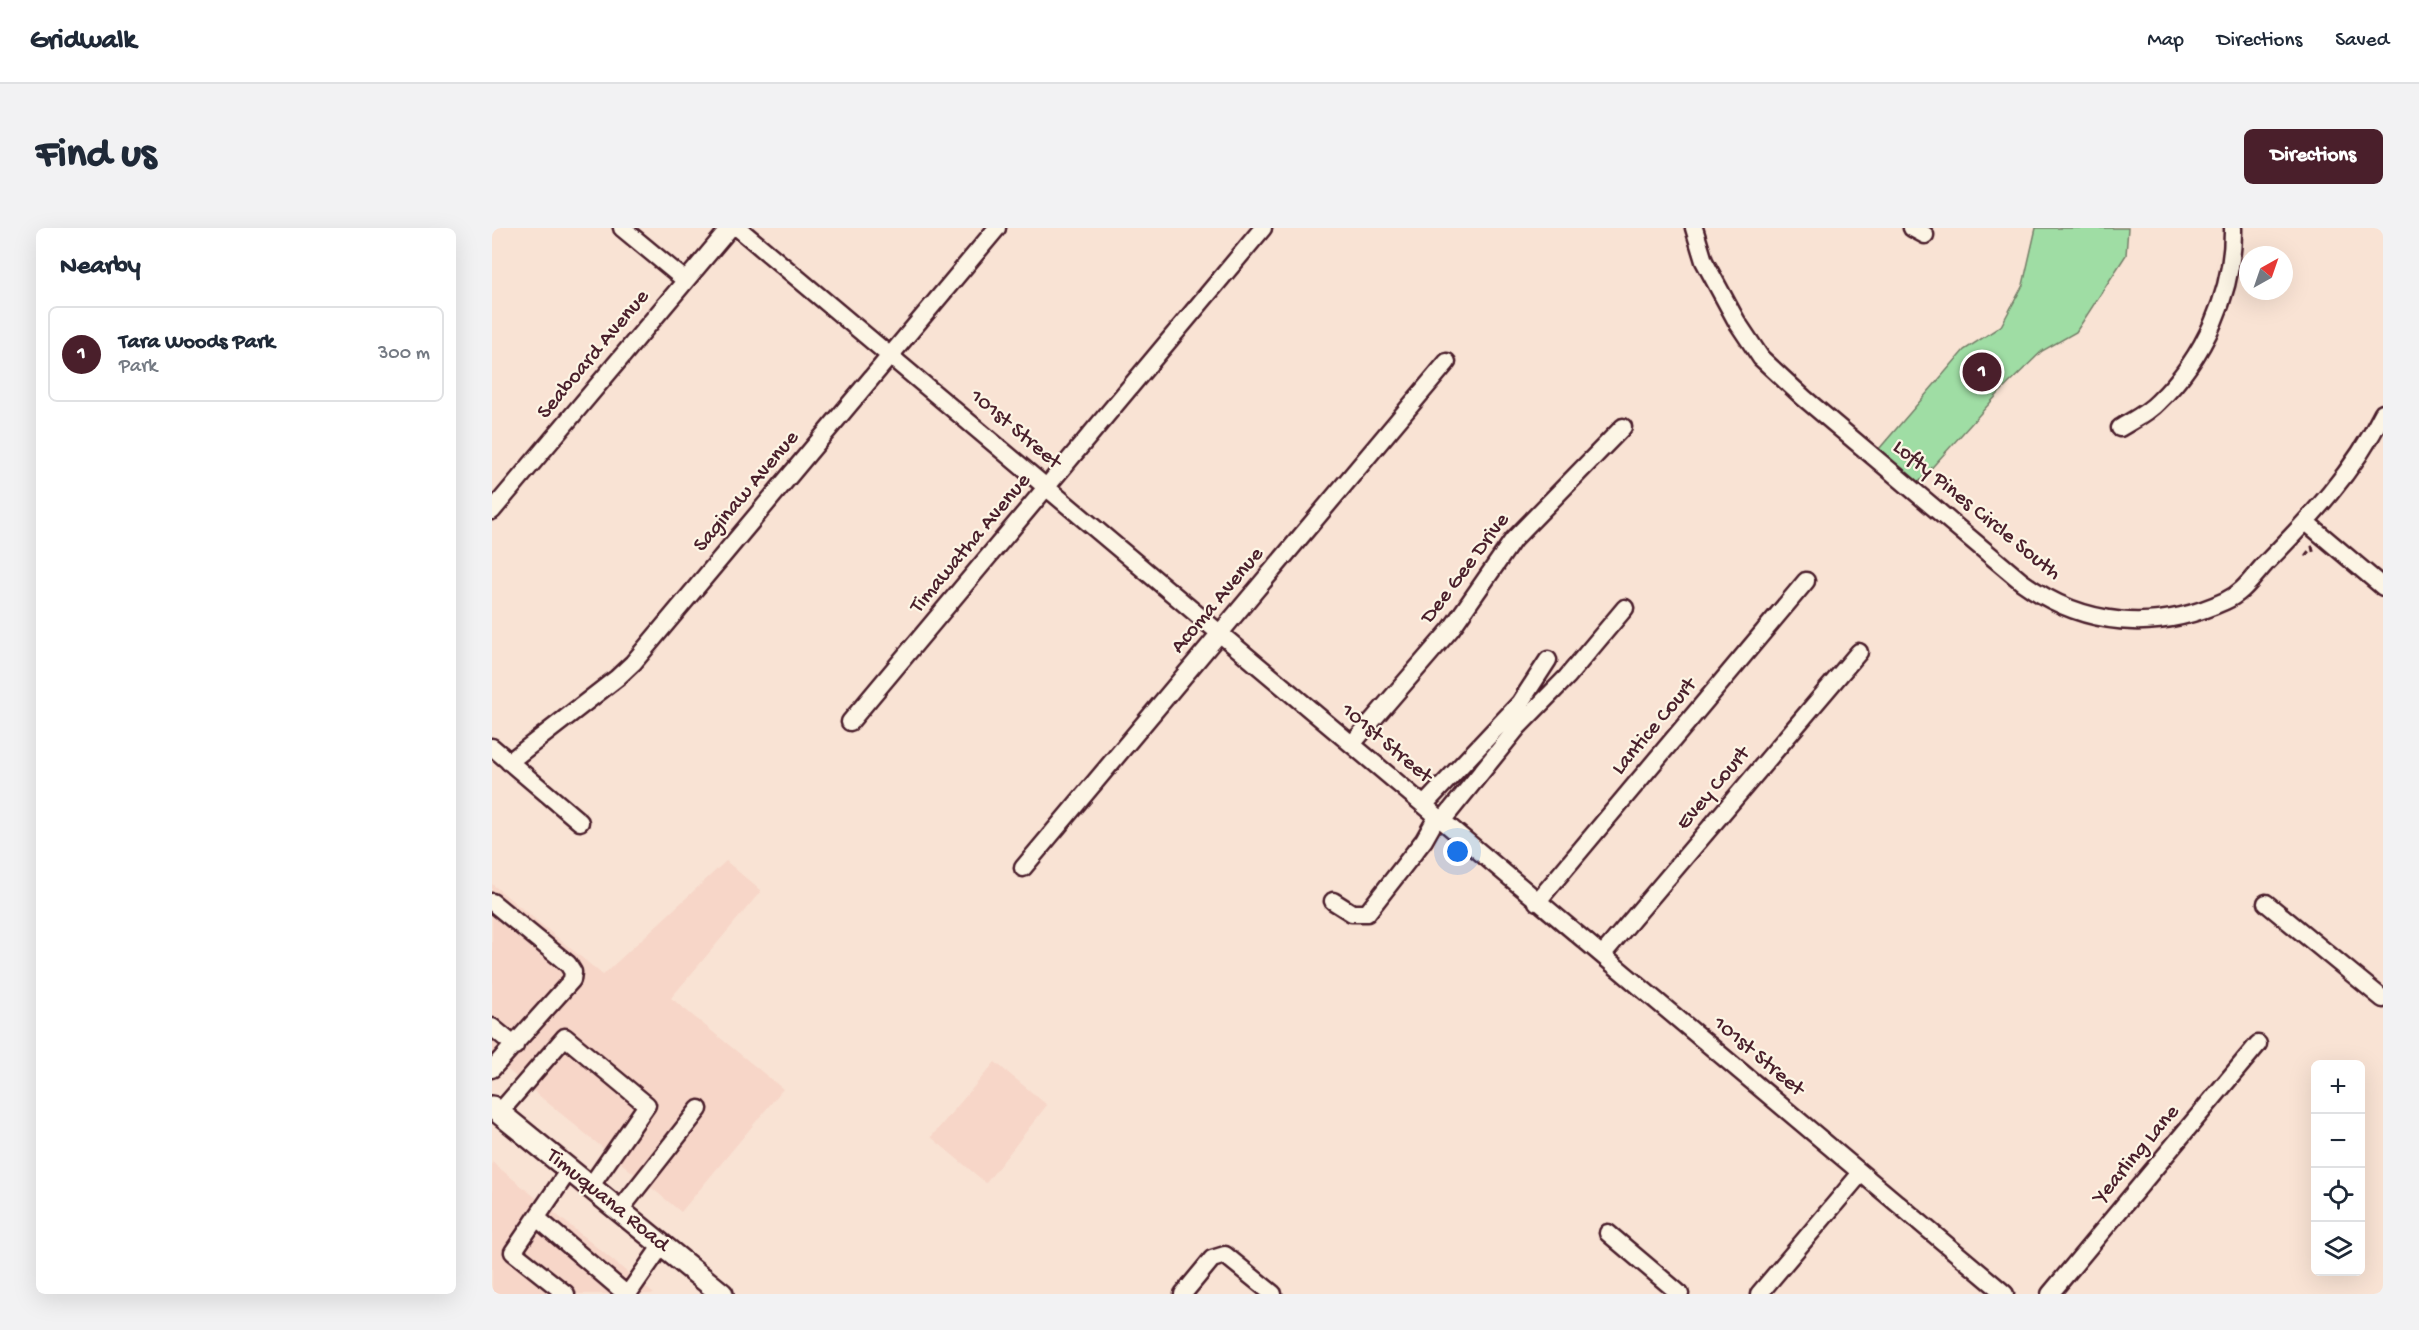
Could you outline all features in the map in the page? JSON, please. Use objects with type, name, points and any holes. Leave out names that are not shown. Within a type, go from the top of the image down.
[{"type":"main road","name":"Timuquana Road","points":[[495,1110],[722,1294]]},
{"type":"street","points":[[622,228],[685,280]]},
{"type":"street","name":"Seaboard Avenue","points":[[492,511],[730,228]]},
{"type":"street","name":"101st Street","points":[[738,228],[2005,1294]]},
{"type":"street","name":"Saginaw Avenue","points":[[509,762],[633,663],[997,228]]},
{"type":"street","name":"Timawatha Avenue","points":[[850,722],[1263,228]]},
{"type":"street","name":"Lofty Pines Circle South","points":[[1694,228],[1704,261],[1737,322],[1761,358],[1804,399],[2022,582],[2063,608],[2118,621],[2149,622],[2176,617],[2225,602],[2245,587],[2306,522],[2360,456],[2383,413]]},
{"type":"street","points":[[2120,429],[2157,404],[2179,379],[2200,349],[2217,314],[2226,284],[2233,228]]},
{"type":"street","name":"Acoma Avenue","points":[[1023,868],[1447,362]]},
{"type":"street","name":"Dee Gee Drive","points":[[1352,744],[1451,628],[1513,540],[1623,427]]},
{"type":"street","points":[[2306,522],[2383,587]]},
{"type":"street","name":"Lantice Court","points":[[1537,902],[1806,581]]},
{"type":"street","points":[[1333,901],[1352,913],[1367,913],[1440,819],[1518,727],[1567,677],[1625,608]]},
{"type":"street","name":"Evey Court","points":[[1602,955],[1859,652]]},
{"type":"street","points":[[1424,805],[1520,703],[1548,660]]},
{"type":"street","points":[[492,747],[580,822]]},
{"type":"street","points":[[492,902],[568,964],[573,972],[572,980],[492,1069]]},
{"type":"street","points":[[2266,903],[2383,999]]},
{"type":"street","points":[[492,1027],[515,1046]]},
{"type":"street","points":[[495,1110],[565,1037],[647,1104],[591,1187]]},
{"type":"street","name":"Yearling Lane","points":[[2050,1294],[2258,1044]]},
{"type":"street","points":[[619,1211],[699,1110]]},
{"type":"street","points":[[566,1294],[513,1252],[569,1170]]},
{"type":"street","points":[[1759,1294],[1861,1173]]},
{"type":"street","points":[[537,1218],[627,1294],[662,1245]]},
{"type":"street","points":[[1608,1233],[1680,1294]]},
{"type":"street","points":[[1183,1294],[1212,1260],[1226,1254],[1273,1294]]},
{"type":"path","points":[[2305,556],[2312,547],[2314,555]]},
{"type":"shaded area","points":[[726,861],[761,891],[671,998],[783,1089],[681,1212],[492,1057],[492,884],[603,975]]},
{"type":"shaded area","points":[[995,1062],[1047,1105],[986,1183],[931,1137]]},
{"type":"shaded area","points":[[492,1162],[654,1294],[492,1294]]},
{"type":"green space","points":[[2036,228],[2128,228],[2126,255],[2076,332],[2042,351],[1998,394],[1918,483],[1879,449],[1964,350],[2001,326],[2023,285]]},
{"type":"place","name":"Tara Woods Park","points":[[1982,372]]}]
